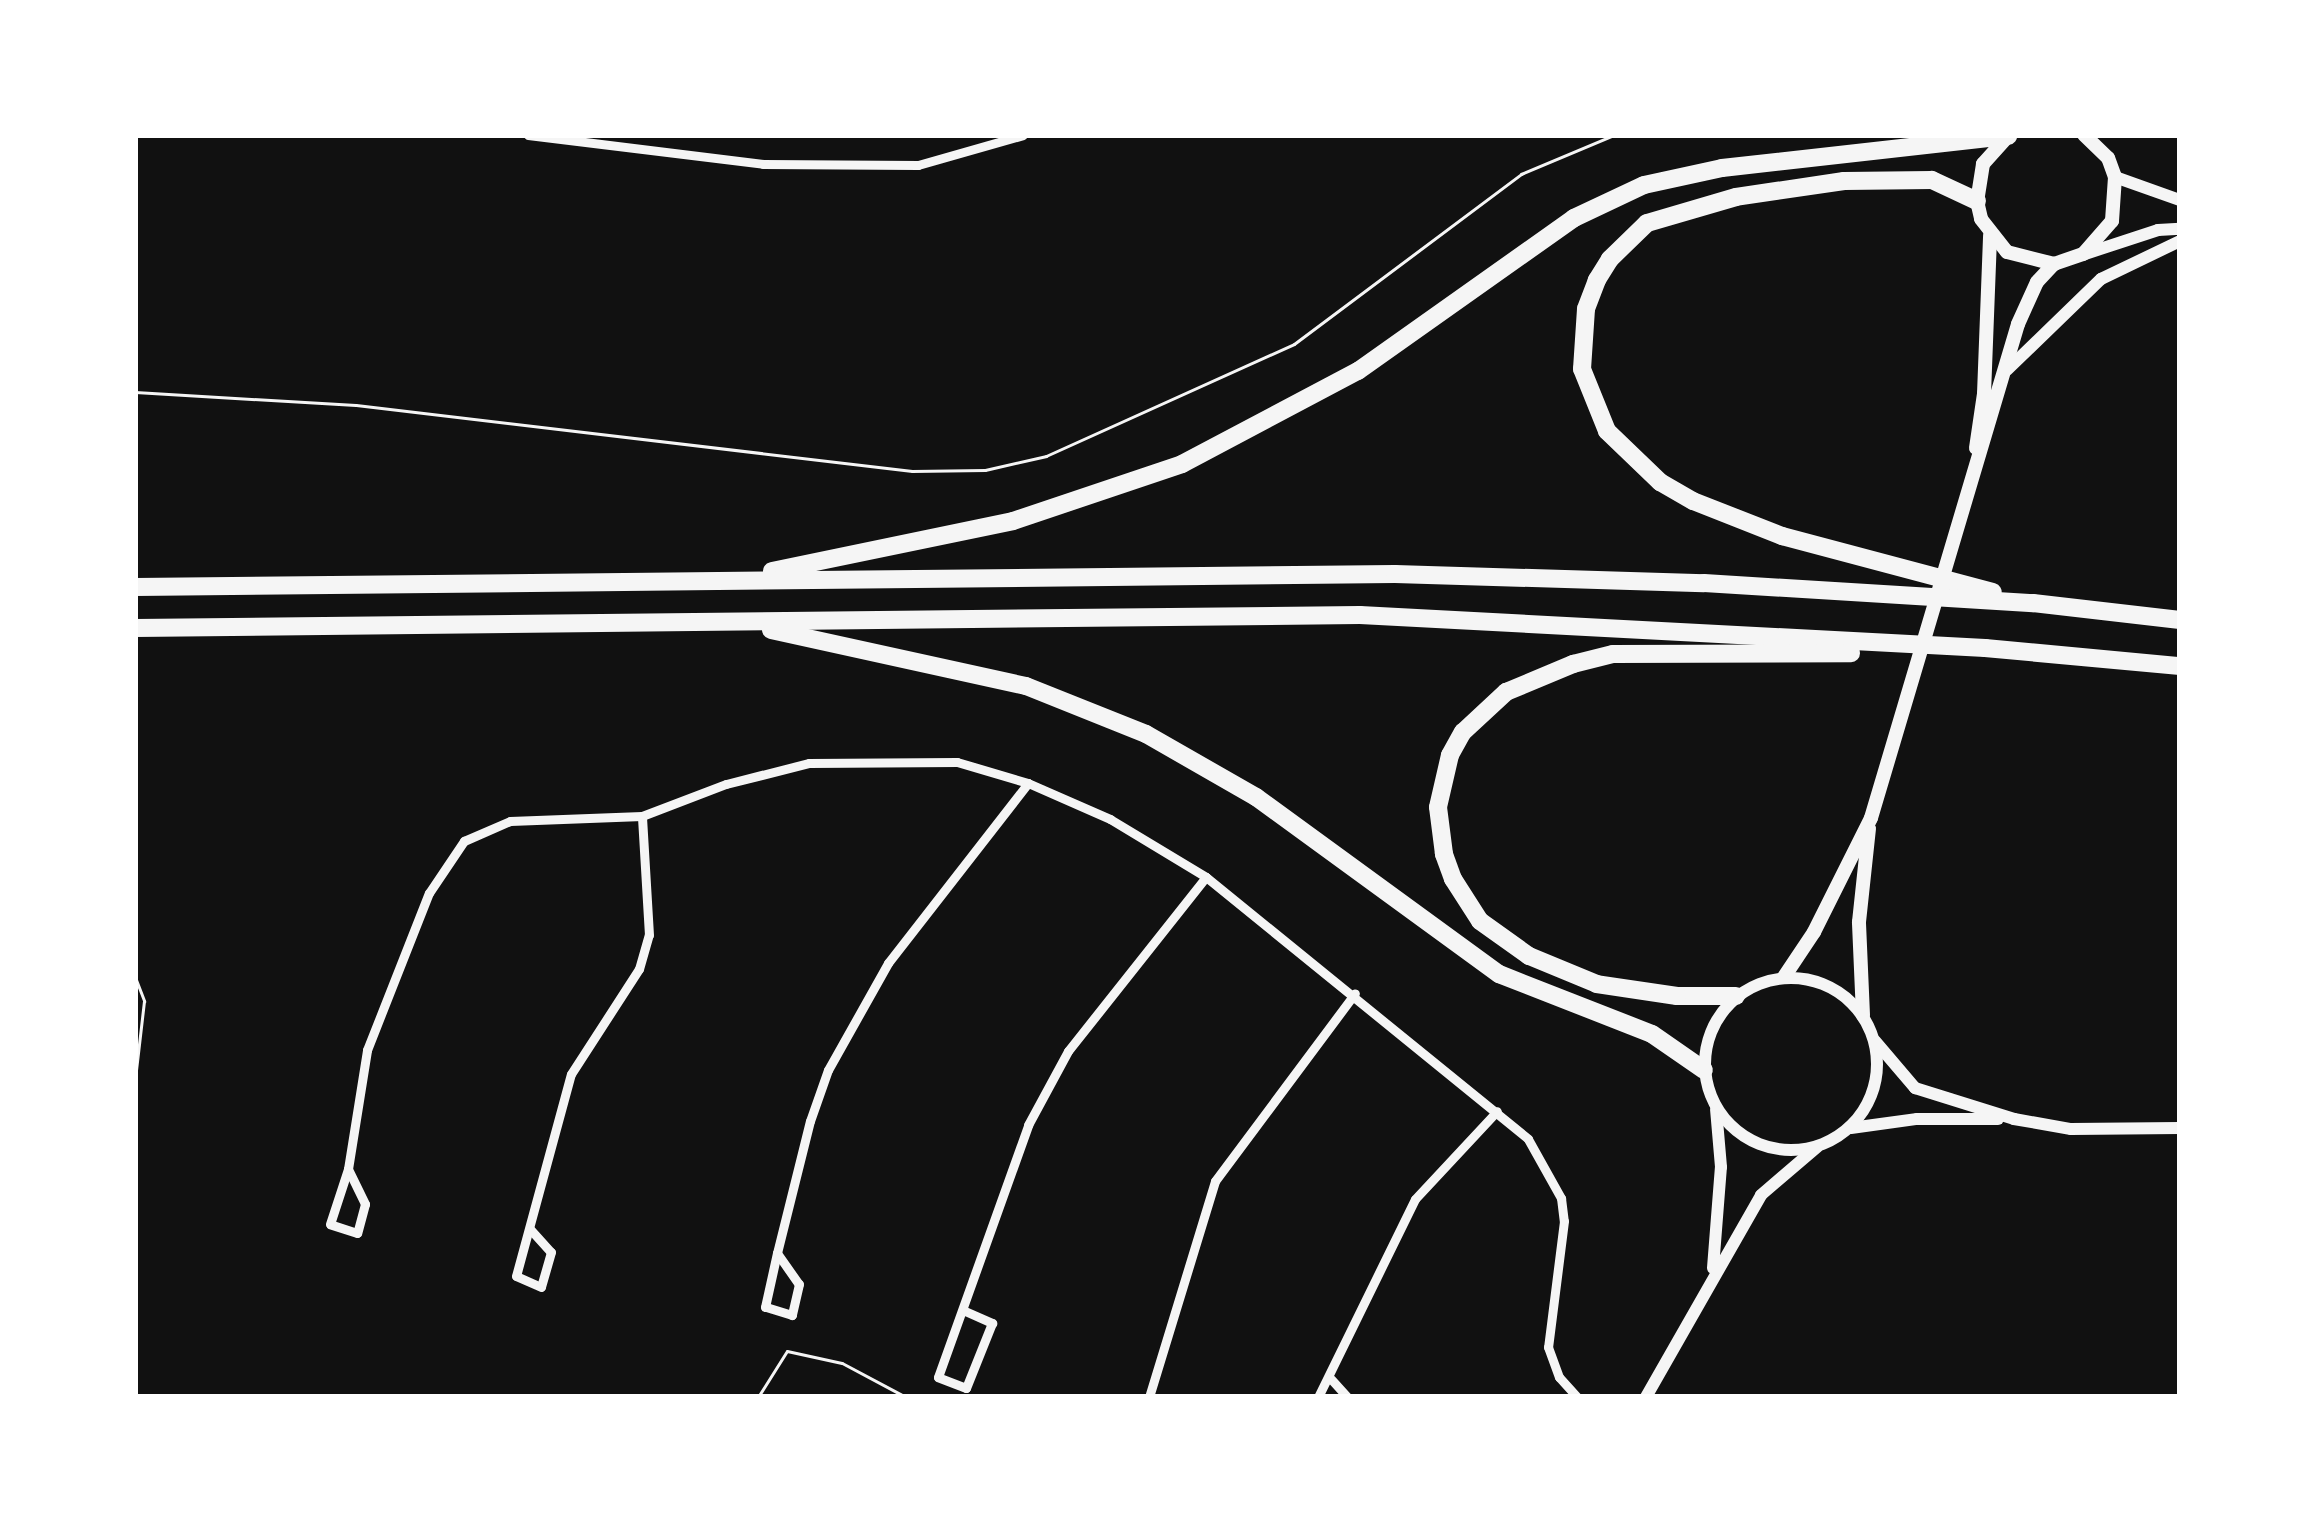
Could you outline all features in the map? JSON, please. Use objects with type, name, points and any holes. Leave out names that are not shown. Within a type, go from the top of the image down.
[{"type":"highway","points":[[1900,147],[1930,135]]},
{"type":"highway","points":[[726,580],[1013,521],[1181,464],[1358,371],[1608,198],[1680,174],[2008,135]]},
{"type":"highway","points":[[1977,200],[1932,180],[1844,181],[1736,197],[1647,223],[1610,259],[1597,280],[1586,309],[1582,369],[1607,431],[1660,482],[1694,501],[1782,536],[2032,603]]},
{"type":"highway","points":[[135,587],[1395,574],[1704,583],[2032,603],[2180,620]]},
{"type":"highway","points":[[135,628],[1360,615],[2023,651],[2180,666]]},
{"type":"highway","points":[[731,622],[962,668],[1026,686],[1146,734],[1256,796],[1499,974],[1652,1034],[1704,1070]]},
{"type":"highway","points":[[1736,996],[1677,996],[1597,984],[1528,956],[1480,921],[1453,879],[1440,833],[1442,783],[1463,732],[1495,700],[1539,674],[1613,655],[2023,651]]},
{"type":"main road","points":[[1968,501],[1984,394],[1990,235],[1977,200],[1983,164],[2008,135]]},
{"type":"main road","points":[[2084,135],[2108,158]]},
{"type":"main road","points":[[1990,235],[2018,257],[2054,264],[2084,254],[2112,220],[2115,177],[2108,158],[2110,135]]},
{"type":"main road","points":[[1784,977],[1814,932],[1871,818],[1906,716],[2027,298],[2054,264]]},
{"type":"main road","points":[[1863,1015],[1859,922],[1871,818]]},
{"type":"street","points":[[528,135],[763,164],[918,165],[1023,135]]},
{"type":"street","points":[[2115,177],[2180,200]]},
{"type":"street","points":[[2084,254],[2158,230],[2180,229]]},
{"type":"street","points":[[2007,370],[2101,280],[2180,241]]},
{"type":"street","points":[[348,1169],[365,1204],[357,1233],[330,1224],[348,1169],[367,1050],[446,860],[464,841],[510,821],[642,816],[726,784],[809,763],[878,758],[957,762],[1028,783],[1110,819],[1206,877],[1355,993],[1528,1139],[1561,1198],[1564,1221],[1547,1347],[1559,1377],[1577,1397]]},
{"type":"street","points":[[777,1253],[799,1285],[792,1315],[764,1307],[777,1253],[828,1070],[888,963],[1028,783]]},
{"type":"street","points":[[530,1228],[551,1252],[541,1287],[516,1276],[572,1074],[639,969],[649,935],[642,816]]},
{"type":"street","points":[[965,1311],[992,1323],[966,1388],[938,1377],[965,1311],[1011,1164],[1041,1099],[1082,1032],[1206,877]]},
{"type":"street","points":[[1713,1276],[1721,1167],[1716,1108],[1704,1070],[1712,1030],[1736,996],[1784,977],[1828,986],[1863,1015],[1875,1040],[1915,1088],[2014,1119],[2071,1129],[2180,1129]]},
{"type":"street","points":[[1149,1397],[1215,1181],[1355,993]]},
{"type":"street","points":[[1850,1128],[1875,1088],[1875,1040]]},
{"type":"street","points":[[1716,1108],[1735,1130],[1760,1145],[1789,1150],[1818,1146]]},
{"type":"street","points":[[1318,1397],[1415,1199],[1497,1111]]},
{"type":"street","points":[[1646,1397],[1761,1195],[1818,1146],[1850,1128],[1917,1119],[2014,1119]]},
{"type":"street","points":[[1331,1378],[1348,1397]]},
{"type":"path","points":[[135,392],[356,405],[912,471],[985,470],[1046,456],[1294,344],[1521,174],[1614,135]]},
{"type":"path","points":[[135,977],[144,1001],[135,1079]]},
{"type":"path","points":[[758,1397],[787,1351],[842,1363],[907,1397]]}]
